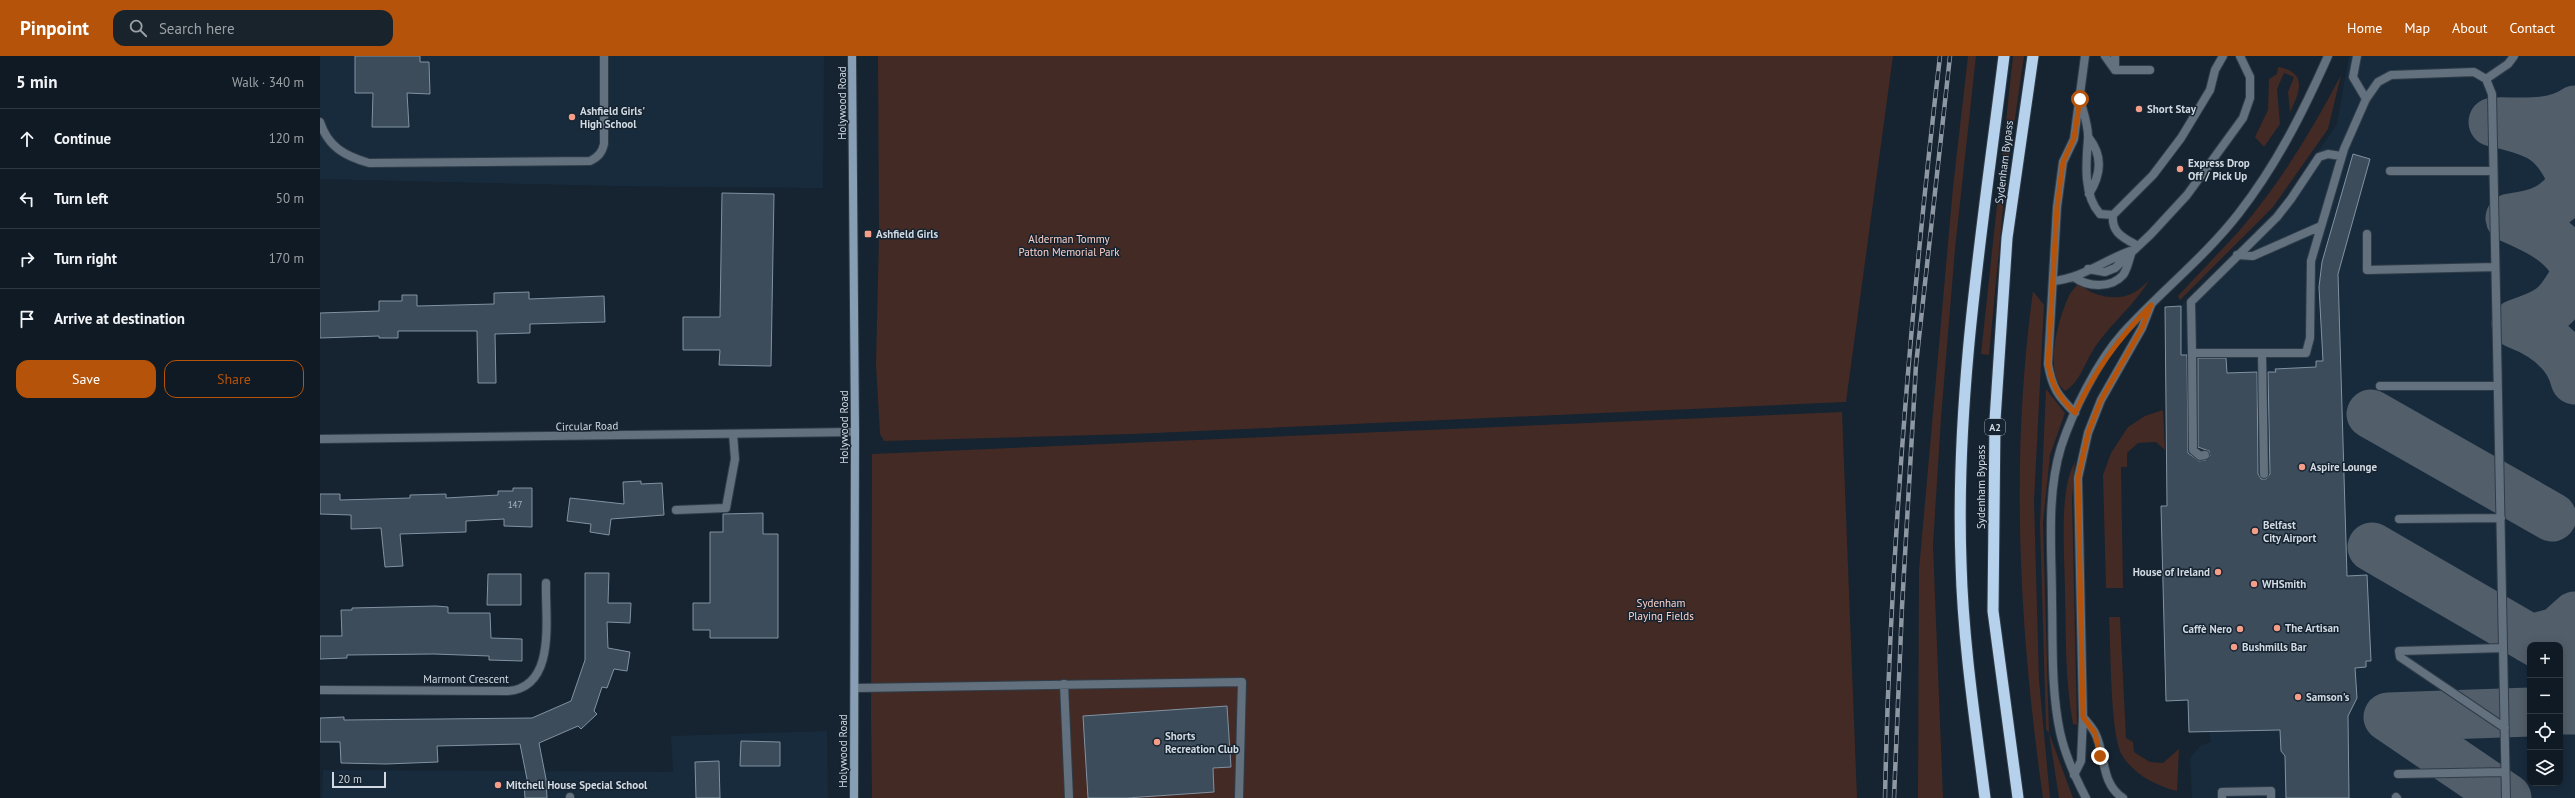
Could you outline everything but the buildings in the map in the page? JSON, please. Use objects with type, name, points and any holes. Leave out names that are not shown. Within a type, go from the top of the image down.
[{"type":"highway","name":"Sydenham Bypass","points":[[1985,798],[1970,675],[1961,564],[1962,456],[1971,325],[2004,56]]},
{"type":"highway","name":"Sydenham Bypass","points":[[2018,798],[1993,611],[1995,420],[2008,238],[2032,56]]},
{"type":"highway","points":[[1980,798],[1983,783]]},
{"type":"main road","name":"Holywood Road","points":[[852,56],[855,432],[854,798]]},
{"type":"street","points":[[320,122],[323,131],[337,150],[369,163],[590,161],[597,158],[604,144],[604,56]]},
{"type":"street","points":[[2075,413],[2058,396],[2051,382],[2048,364],[2053,281],[2054,230],[2063,162],[2074,138],[2085,56]]},
{"type":"street","points":[[2106,56],[2114,70]]},
{"type":"street","points":[[2114,70],[2115,56]]},
{"type":"street","points":[[2136,248],[2118,235],[2112,224],[2113,215],[2153,175],[2181,138],[2210,90],[2215,70],[2223,56]]},
{"type":"street","points":[[2053,281],[2074,277],[2088,269],[2105,272],[2115,268],[2187,195],[2243,118],[2250,98],[2250,77],[2240,56]]},
{"type":"street","points":[[2086,798],[2074,775],[2060,732],[2054,682],[2052,515],[2055,472],[2062,446],[2088,385],[2122,335],[2204,253],[2239,214],[2289,139],[2328,56]]},
{"type":"street","points":[[2357,56],[2353,77],[2366,99]]},
{"type":"street","points":[[2486,79],[2508,64],[2514,56]]},
{"type":"street","points":[[2114,70],[2150,70]]},
{"type":"street","points":[[2192,353],[2306,353],[2310,338],[2312,261],[2341,156],[2349,132],[2366,99],[2378,82],[2391,75],[2474,72],[2486,79],[2492,94],[2506,798]]},
{"type":"street","points":[[2080,99],[2089,138],[2086,148],[2089,194],[2092,205],[2100,214],[2113,215]]},
{"type":"street","points":[[2204,455],[2200,456],[2193,450],[2190,302],[2291,199],[2319,157],[2328,154],[2341,156]]},
{"type":"street","points":[[2390,171],[2493,171]]},
{"type":"street","points":[[2237,255],[2253,256],[2321,226]]},
{"type":"street","points":[[2367,234],[2367,270],[2495,268]]},
{"type":"street","points":[[2074,277],[2100,286],[2112,282],[2123,275],[2136,248]]},
{"type":"street","points":[[2074,775],[2081,761],[2083,717],[2078,478],[2088,433],[2101,400],[2142,328],[2151,305]]},
{"type":"street","points":[[2262,353],[2264,474]]},
{"type":"street","points":[[2380,386],[2497,386]]},
{"type":"street","name":"Circular Road","points":[[320,439],[855,432]]},
{"type":"street","points":[[676,510],[726,508],[735,459],[734,434]]},
{"type":"street","points":[[2255,454],[2264,454]]},
{"type":"street","points":[[2399,519],[2501,518]]},
{"type":"street","name":"Marmont Crescent","points":[[320,690],[508,691],[524,687],[537,676],[544,658],[546,583]]},
{"type":"street","points":[[2503,648],[2399,651],[2400,657],[2505,728]]},
{"type":"street","points":[[855,688],[1242,682],[1239,798]]},
{"type":"street","points":[[1064,684],[1069,798]]},
{"type":"street","points":[[2083,717],[2095,733],[2106,775],[2111,786],[2123,798]]},
{"type":"street","points":[[2398,774],[2505,772]]},
{"type":"street","points":[[2222,798],[2222,792],[2236,790],[2271,791],[2271,798]]},
{"type":"shaded area","name":"Ashfield Girls' High School","points":[[320,56],[824,56],[823,188],[616,186],[320,179]]},
{"type":"shaded area","points":[[2349,56],[2575,56],[2575,798],[2192,798],[2190,758],[2201,745],[2211,742],[2209,731],[2189,732],[2181,306],[2284,202],[2337,123]]},
{"type":"shaded area","points":[[827,731],[828,798],[322,798],[323,770],[673,772],[671,736]]},
{"type":"green space","name":"Alderman Tommy Patton Memorial Park","points":[[878,56],[1893,56],[1846,402],[1132,434],[884,441],[880,434],[876,364],[879,237]]},
{"type":"green space","points":[[1968,56],[1976,56],[1955,249],[1941,418],[1933,545],[1943,798],[1918,798],[1919,570],[1953,187]]},
{"type":"green space","points":[[2013,56],[2024,56],[2005,187],[1989,355],[1981,354]]},
{"type":"green space","points":[[2278,67],[2294,73],[2298,78],[2299,90],[2290,112],[2288,92],[2294,77],[2284,73],[2277,89],[2280,124],[2264,147],[2255,137],[2268,110],[2269,79],[2277,74]]},
{"type":"green space","points":[[2341,75],[2328,129],[2273,207],[2180,300],[2178,296],[2239,231],[2268,195],[2307,136]]},
{"type":"green space","points":[[2149,280],[2136,299],[2098,342],[2078,379],[2065,391],[2058,383],[2055,372],[2054,346],[2060,319],[2071,292],[2079,283],[2084,288],[2098,295],[2121,297],[2135,292]]},
{"type":"green space","points":[[2033,291],[2044,305],[2034,501],[2039,680],[2050,798],[2043,798],[2035,735],[2028,672],[2020,544],[2021,417]]},
{"type":"green space","points":[[2046,389],[2065,413],[2050,455],[2043,523],[2049,733],[2046,729],[2040,524]]},
{"type":"green space","points":[[2163,410],[2165,450],[2156,442],[2138,443],[2127,453],[2127,467],[2121,467],[2123,588],[2106,588],[2103,475],[2111,453],[2128,427],[2145,416]]},
{"type":"green space","name":"Sydenham Playing Fields","points":[[1842,412],[1857,798],[872,798],[872,454]]},
{"type":"green space","points":[[2075,462],[2072,499],[2077,725],[2073,724],[2067,675],[2064,545],[2064,507],[2066,490]]},
{"type":"green space","points":[[2109,617],[2120,617],[2126,738],[2133,742],[2134,752],[2150,762],[2163,763],[2179,749],[2177,791],[2146,779],[2127,762],[2122,755],[2115,729],[2113,710]]},
{"type":"green space","points":[[2049,733],[2073,798],[2059,798]]},
{"type":"taxiway","points":[[2575,110],[2566,115],[2546,121],[2493,122],[2522,129],[2544,139],[2560,156],[2567,168],[2574,183],[2554,204],[2539,212],[2510,218],[2538,231],[2556,243],[2570,258],[2575,267]]},
{"type":"taxiway","points":[[2575,276],[2569,287],[2552,308],[2537,316],[2516,324],[2544,338],[2553,345],[2566,360],[2572,370],[2575,380]]},
{"type":"taxiway","points":[[2371,414],[2552,517]]},
{"type":"taxiway","points":[[2372,547],[2536,642]]},
{"type":"taxiway","points":[[2530,639],[2557,632],[2575,616]]},
{"type":"taxiway","points":[[2563,658],[2575,665]]},
{"type":"taxiway","points":[[2563,710],[2575,710]]},
{"type":"taxiway","points":[[2388,717],[2527,712]]},
{"type":"taxiway","points":[[2388,717],[2507,798]]},
{"type":"railway","points":[[1885,798],[1897,519],[1911,334],[1940,56]]},
{"type":"railway","points":[[1894,798],[1902,607],[1916,365],[1950,56]]},
{"type":"place","name":"Short Stay","points":[[2139,109]]},
{"type":"place","name":"Ashfield Girls' High School","points":[[572,117]]},
{"type":"place","name":"Express Drop Off / Pick Up","points":[[2180,169]]},
{"type":"place","name":"Ashfield Girls","points":[[868,234]]},
{"type":"place","name":"Aspire Lounge","points":[[2302,467]]},
{"type":"place","name":"Belfast City Airport","points":[[2255,531]]},
{"type":"place","name":"House of Ireland","points":[[2218,572]]},
{"type":"place","name":"WHSmith","points":[[2254,584]]},
{"type":"place","name":"The Artisan","points":[[2277,628]]},
{"type":"place","name":"Caffè Nero","points":[[2240,629]]},
{"type":"place","name":"Bushmills Bar","points":[[2234,647]]},
{"type":"place","name":"Samson's","points":[[2298,697]]},
{"type":"place","name":"Shorts Recreation Club","points":[[1157,742]]},
{"type":"place","name":"Mitchell House Special School","points":[[498,785]]},
{"type":"route","points":[[2080,99],[2074,138],[2063,162],[2054,230],[2052,317],[2048,364],[2051,382],[2058,396],[2075,413],[2088,385],[2112,349],[2122,335],[2151,305],[2142,328],[2101,400],[2088,433],[2078,478],[2083,717],[2095,733],[2100,756]]}]
